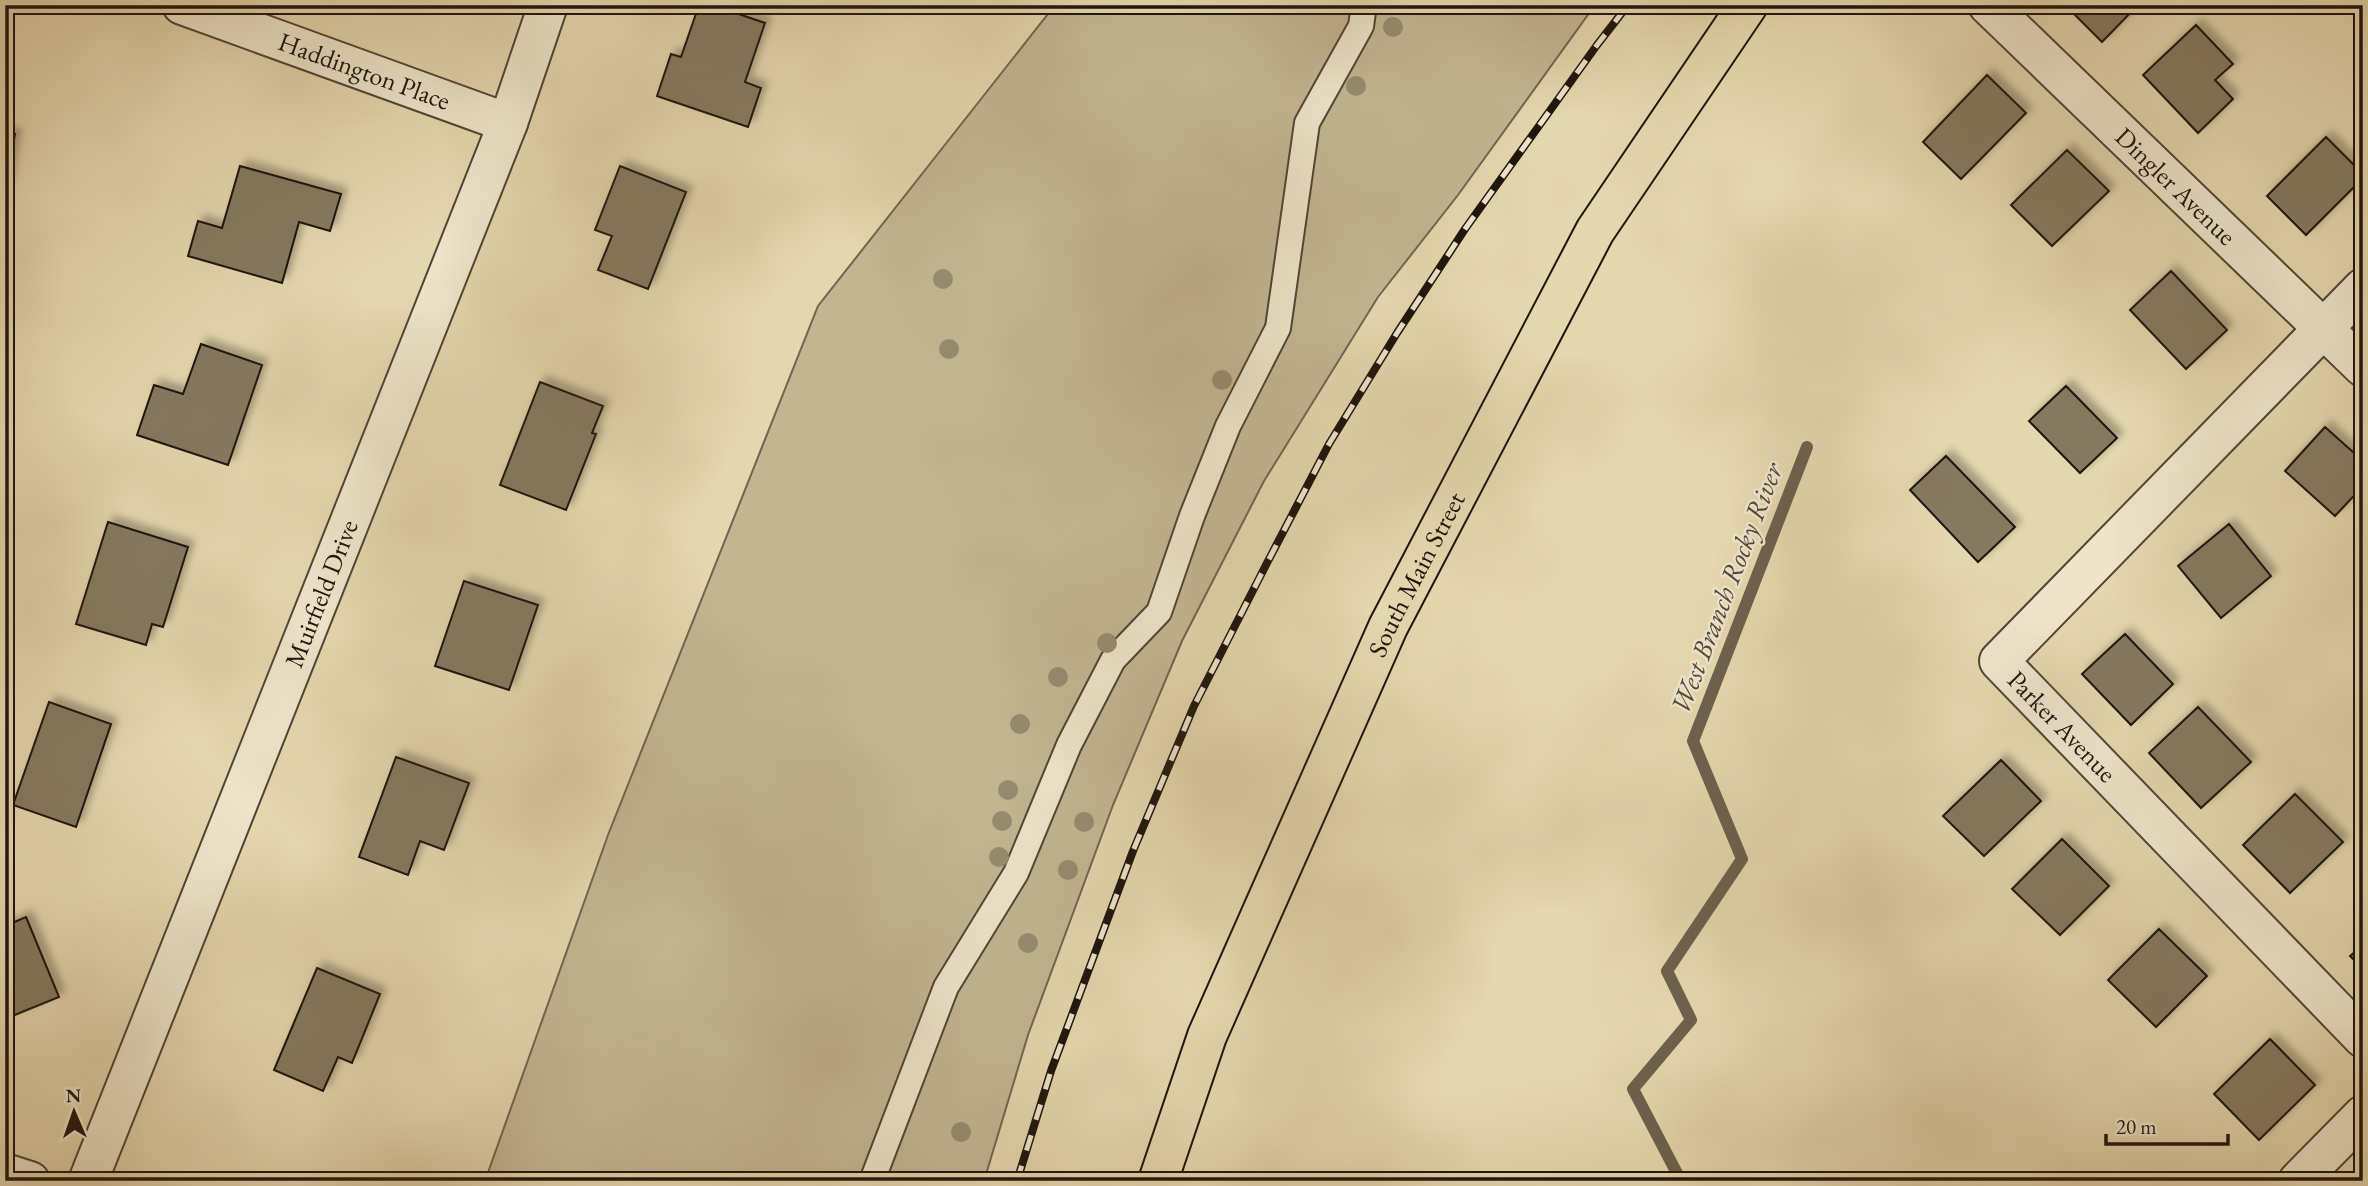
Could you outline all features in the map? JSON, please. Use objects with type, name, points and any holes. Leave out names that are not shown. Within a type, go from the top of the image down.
[{"type":"main road","name":"South Main Street","points":[[1157,1181],[1207,1036],[1388,627],[1595,231],[1748,5]]},
{"type":"street","name":"Haddington Place","points":[[182,5],[508,123]]},
{"type":"street","name":"Muirfield Drive","points":[[88,1181],[508,123],[548,5]]},
{"type":"street","name":"Dingler Avenue","points":[[1988,5],[2363,367]]},
{"type":"street","points":[[2324,327],[2363,288]]},
{"type":"street","name":"Parker Avenue","points":[[2324,327],[1999,661],[2363,1038]]},
{"type":"street","points":[[2298,1181],[2363,1115]]},
{"type":"street","points":[[5,1173],[30,1181]]},
{"type":"lane","points":[[872,1181],[946,987],[1016,873],[1069,745],[1113,660],[1158,612],[1228,426],[1278,328],[1307,123],[1361,26],[1364,5]]},
{"type":"shaded area","points":[[1055,5],[1595,5],[1458,195],[1378,297],[1264,481],[1182,641],[1113,805],[1028,1035],[984,1181],[485,1181],[608,835],[818,306]]},
{"type":"building","points":[[699,5],[712,5],[765,23],[745,82],[761,88],[748,127],[657,96],[671,54],[681,57]]},
{"type":"building","points":[[2065,5],[2138,5],[2102,42]]},
{"type":"building","points":[[2196,25],[2233,64],[2215,80],[2233,99],[2198,133],[2143,75]]},
{"type":"building","points":[[1987,75],[2026,113],[1961,179],[1923,142]]},
{"type":"building","points":[[5,133],[15,134],[5,194]]},
{"type":"building","points":[[2326,137],[2363,174],[2363,178],[2306,235],[2267,196]]},
{"type":"building","points":[[2067,150],[2109,191],[2052,246],[2011,205]]},
{"type":"building","points":[[240,166],[341,194],[330,231],[299,222],[282,283],[188,256],[198,221],[222,228]]},
{"type":"building","points":[[620,166],[686,192],[648,289],[598,270],[612,236],[595,230]]},
{"type":"building","points":[[2171,271],[2227,330],[2186,369],[2130,310]]},
{"type":"building","points":[[201,344],[262,365],[228,465],[137,435],[154,385],[183,394]]},
{"type":"building","points":[[540,382],[603,406],[592,433],[596,434],[566,510],[500,485]]},
{"type":"building","points":[[2066,386],[2117,438],[2080,473],[2029,421]]},
{"type":"building","points":[[2325,427],[2363,461],[2363,486],[2335,516],[2285,471]]},
{"type":"building","points":[[1946,456],[2015,527],[1978,562],[1910,490]]},
{"type":"building","points":[[108,522],[188,547],[163,627],[152,624],[146,645],[76,624]]},
{"type":"building","points":[[2229,524],[2271,576],[2221,618],[2178,566]]},
{"type":"building","points":[[464,581],[538,605],[509,690],[435,666]]},
{"type":"building","points":[[2125,634],[2173,684],[2131,725],[2082,674]]},
{"type":"building","points":[[49,702],[111,724],[76,827],[13,805]]},
{"type":"building","points":[[2198,707],[2251,762],[2201,808],[2149,753]]},
{"type":"building","points":[[396,757],[469,783],[444,850],[420,841],[408,875],[359,857]]},
{"type":"building","points":[[2001,760],[2041,801],[1984,856],[1943,816]]},
{"type":"building","points":[[2295,794],[2343,842],[2290,893],[2243,845]]},
{"type":"building","points":[[2062,839],[2109,886],[2060,935],[2012,889]]},
{"type":"building","points":[[26,917],[59,997],[5,1019],[5,926]]},
{"type":"building","points":[[2159,929],[2207,976],[2156,1027],[2108,980]]},
{"type":"building","points":[[2363,945],[2363,969],[2350,956]]},
{"type":"building","points":[[317,968],[380,994],[352,1063],[338,1057],[323,1091],[274,1070]]},
{"type":"building","points":[[2270,1039],[2315,1085],[2259,1140],[2214,1094]]},
{"type":"waterway","name":"West Branch Rocky River","points":[[1681,1181],[1633,1089],[1691,1020],[1667,971],[1742,859],[1693,741],[1807,447]]},
{"type":"railway","points":[[1017,1181],[1051,1071],[1133,851],[1194,706],[1267,563],[1329,444],[1397,333],[1465,229],[1628,5]]}]
